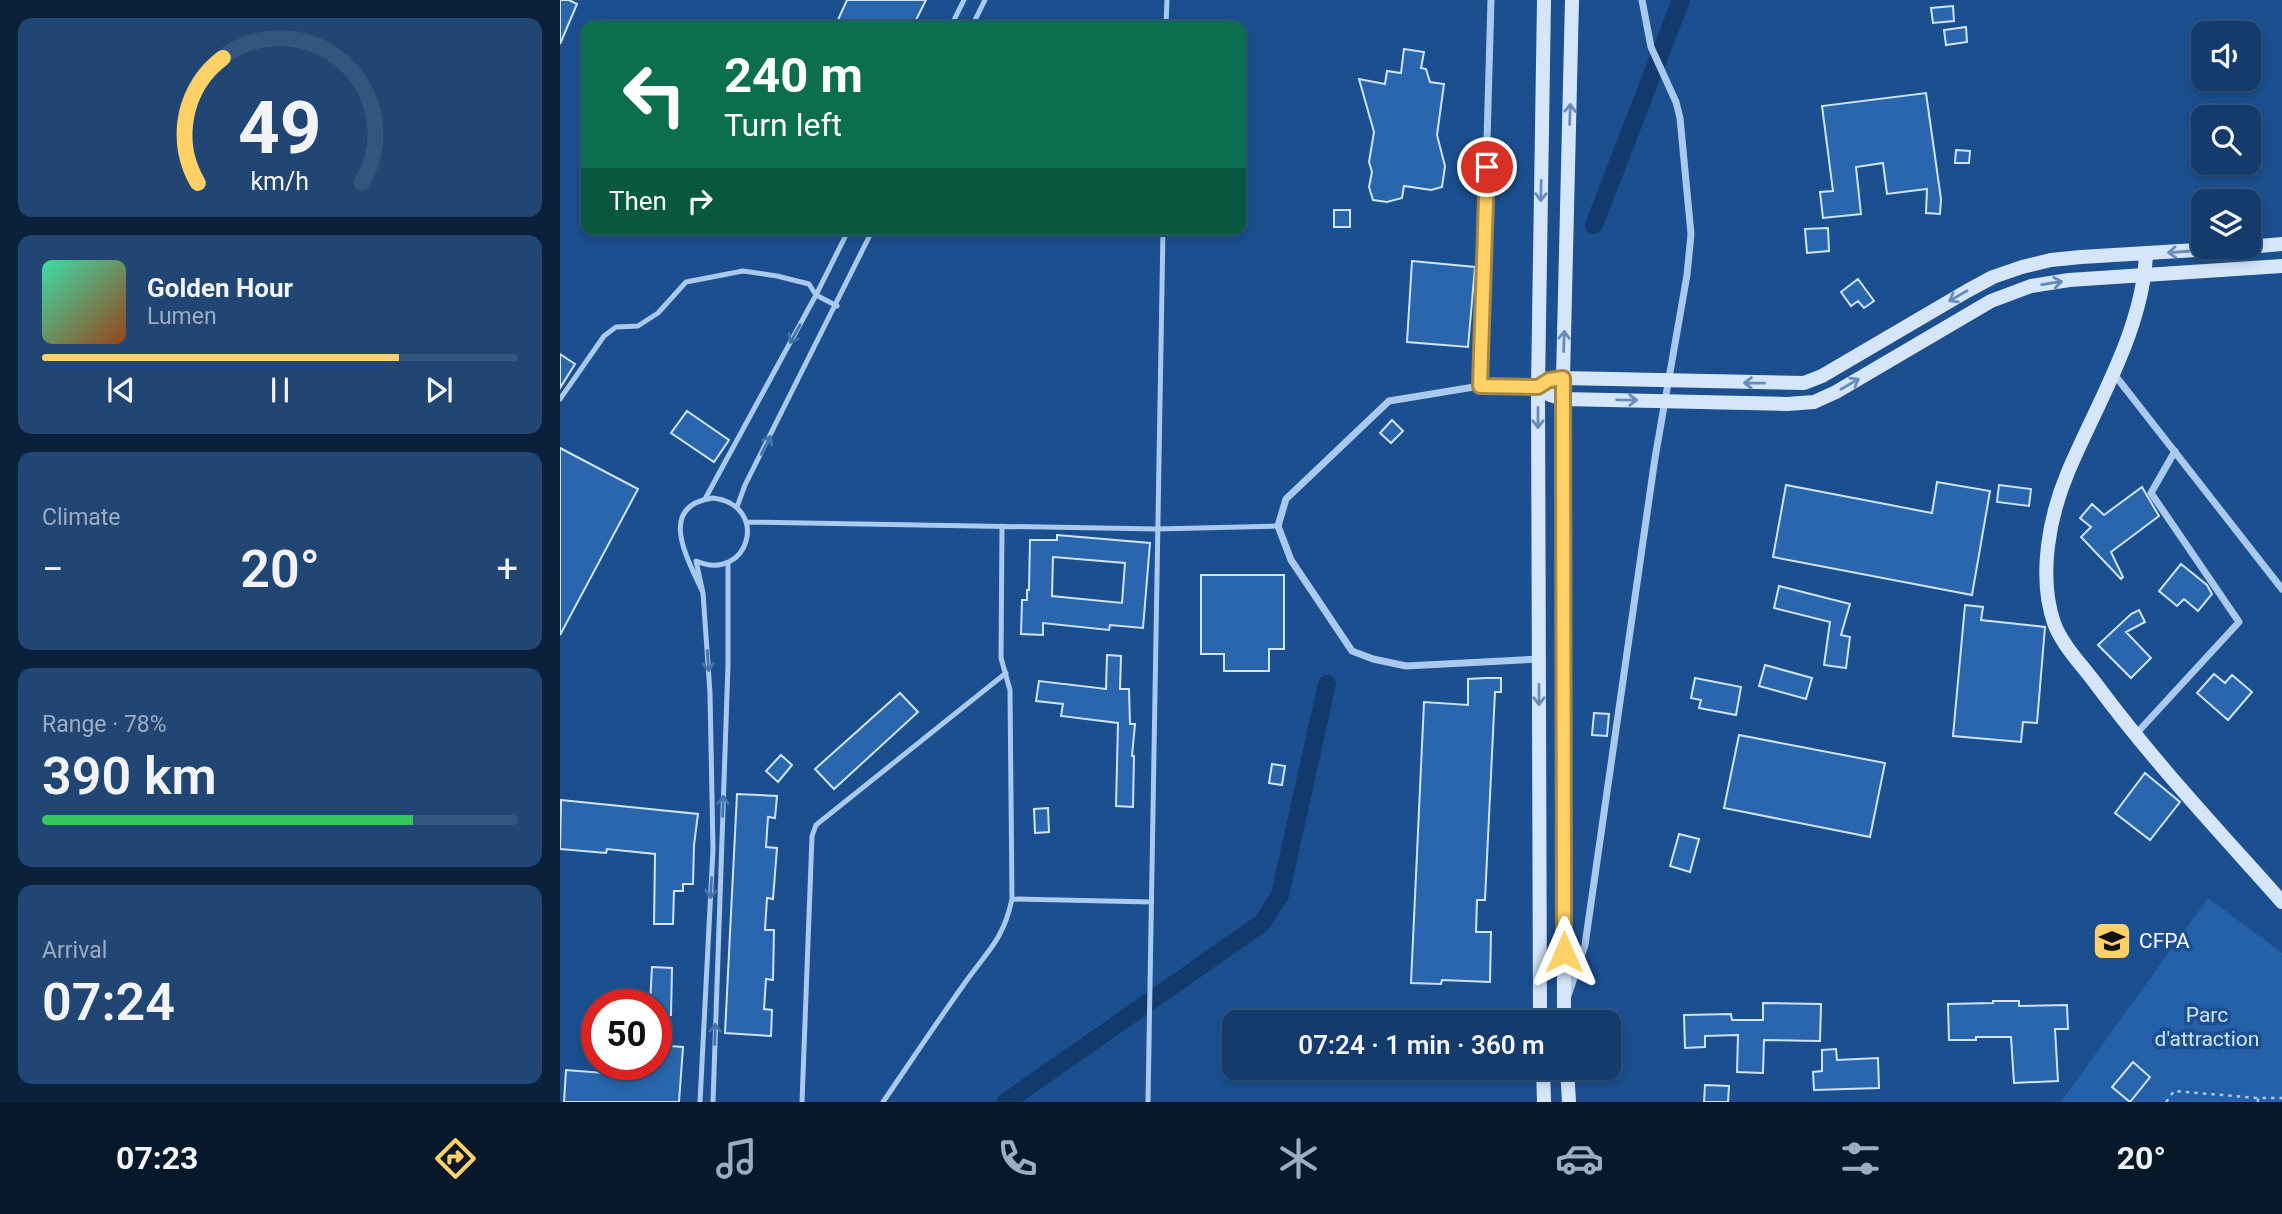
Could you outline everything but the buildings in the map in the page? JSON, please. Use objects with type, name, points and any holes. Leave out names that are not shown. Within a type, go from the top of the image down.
[{"type":"street","points":[[1480,386],[1491,0]]},
{"type":"street","points":[[1540,1010],[1538,387],[1545,0]]},
{"type":"street","points":[[1564,1010],[1563,378],[1572,0]]},
{"type":"street","points":[[1566,1010],[1585,945],[1691,234],[1683,135],[1676,102],[1647,32],[1642,0]]},
{"type":"street","points":[[2261,246],[2282,244]]},
{"type":"street","points":[[1539,659],[1405,666],[1352,651],[1291,560],[1278,526],[1286,499],[1389,401],[1480,386],[1538,387],[1549,380],[1563,378],[1793,384],[1813,381],[1993,277],[2022,267],[2051,260],[2191,251]]},
{"type":"street","points":[[2146,254],[2146,276],[2140,300],[2113,373],[2059,497],[2049,544],[2048,584],[2051,610],[2060,636],[2134,735],[2282,902]]},
{"type":"street","points":[[1538,387],[1549,395],[1564,399],[1787,404],[1814,402],[2011,293],[2050,282],[2282,266]]},
{"type":"street","points":[[2113,373],[2282,589]]},
{"type":"street","points":[[2134,735],[2239,622],[2151,493],[2175,451]]},
{"type":"street","points":[[1543,1080],[1544,1102]]},
{"type":"street","points":[[1568,1080],[1569,1102]]},
{"type":"lane","points":[[954,21],[964,0]]},
{"type":"lane","points":[[974,21],[985,0]]},
{"type":"lane","points":[[1166,21],[1167,0]]},
{"type":"lane","points":[[705,499],[846,235]]},
{"type":"lane","points":[[737,507],[745,485],[870,235]]},
{"type":"lane","points":[[1148,1102],[1163,235]]},
{"type":"lane","points":[[560,399],[604,336],[616,327],[638,326],[658,313],[686,282],[743,271],[777,276],[809,284],[816,295],[836,306]]},
{"type":"lane","points":[[700,1102],[713,849],[710,693],[703,593],[696,561],[714,566],[728,563],[740,554],[747,536],[746,522],[737,507],[722,499],[705,499],[694,503],[687,510],[680,527],[683,546],[703,593]]},
{"type":"lane","points":[[746,522],[1157,529],[1278,526]]},
{"type":"lane","points":[[883,1102],[972,971],[995,944],[1007,923],[1012,900],[1010,690],[1001,658],[1002,526]]},
{"type":"lane","points":[[713,1102],[728,666],[728,563]]},
{"type":"lane","points":[[802,1102],[811,836],[816,825],[1006,673]]},
{"type":"lane","points":[[1012,900],[1151,902]]},
{"type":"path","points":[[2166,1102],[2174,1091],[2258,1100],[2282,1098]]},
{"type":"green space","name":"Parc d'attraction","points":[[2208,898],[2282,953],[2282,1102],[2061,1102]]},
{"type":"waterway","points":[[1594,225],[1681,0]]},
{"type":"waterway","points":[[1006,1102],[1262,923],[1280,895],[1327,684]]},
{"type":"place","name":"CFPA","points":[[2112,941]]},
{"type":"route","points":[[1487,167],[1480,386],[1538,387],[1549,380],[1563,378],[1564,952]]}]
